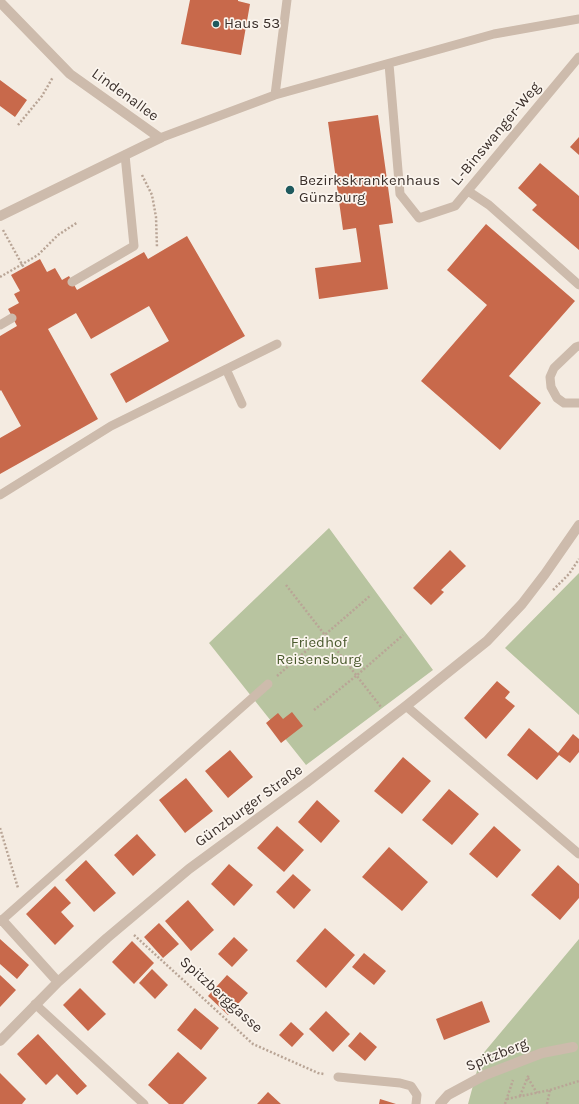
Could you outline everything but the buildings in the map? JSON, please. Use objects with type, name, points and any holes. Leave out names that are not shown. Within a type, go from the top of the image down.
[{"type":"street","name":"Lindenallee","points":[[0,2],[70,74],[160,138],[0,216]]},
{"type":"street","name":"Günzburger Straße","points":[[0,1041],[58,982],[122,925],[189,869],[306,783],[487,641],[522,604],[579,525]]},
{"type":"street","points":[[1,920],[58,982]]},
{"type":"street","name":"Spitzberg","points":[[440,1104],[448,1094],[485,1074],[542,1053],[576,1046]]},
{"type":"lane","points":[[275,95],[287,0]]},
{"type":"lane","points":[[160,138],[275,95],[494,34],[579,19]]},
{"type":"lane","name":"L.-Binswanger-Weg","points":[[389,64],[400,194],[419,218],[455,206],[579,56]]},
{"type":"lane","points":[[72,282],[134,246],[125,155]]},
{"type":"lane","points":[[468,190],[489,205],[579,285]]},
{"type":"lane","points":[[0,325],[12,318]]},
{"type":"lane","points":[[0,495],[111,426],[277,344]]},
{"type":"lane","points":[[579,346],[576,347],[554,368],[550,377],[551,387],[557,398],[564,403],[579,403]]},
{"type":"lane","points":[[226,369],[242,404]]},
{"type":"lane","points":[[1,920],[268,684]]},
{"type":"lane","points":[[406,706],[579,854]]},
{"type":"lane","points":[[35,1004],[144,1104]]},
{"type":"lane","points":[[338,1077],[400,1083],[411,1086],[417,1095],[416,1104]]},
{"type":"path","points":[[18,126],[42,96],[61,64]]},
{"type":"path","points":[[126,167],[142,175],[152,195],[156,217],[157,248]]},
{"type":"path","points":[[0,277],[38,255],[58,235],[78,222]]},
{"type":"path","points":[[0,224],[24,268]]},
{"type":"path","points":[[286,585],[326,634],[389,719]]},
{"type":"path","points":[[268,684],[371,595]]},
{"type":"path","points":[[314,710],[356,676],[402,635]]},
{"type":"path","points":[[0,828],[18,886],[19,904]]},
{"type":"path","name":"Spitzberggasse","points":[[122,925],[253,1044],[318,1073],[338,1077]]},
{"type":"path","points":[[528,1078],[537,1093]]},
{"type":"path","points":[[505,1104],[507,1099],[550,1090],[579,1081]]},
{"type":"path","points":[[547,1104],[550,1090]]},
{"type":"green space","name":"Friedhof Reisensburg","points":[[329,528],[433,670],[306,765],[209,643]]},
{"type":"green space","points":[[579,573],[579,715],[505,648]]},
{"type":"green space","points":[[579,939],[579,1104],[468,1104],[481,1056]]},
{"type":"place","name":"Haus 53","points":[[216,24]]},
{"type":"place","name":"Bezirkskrankenhaus Günzburg","points":[[290,190]]}]
